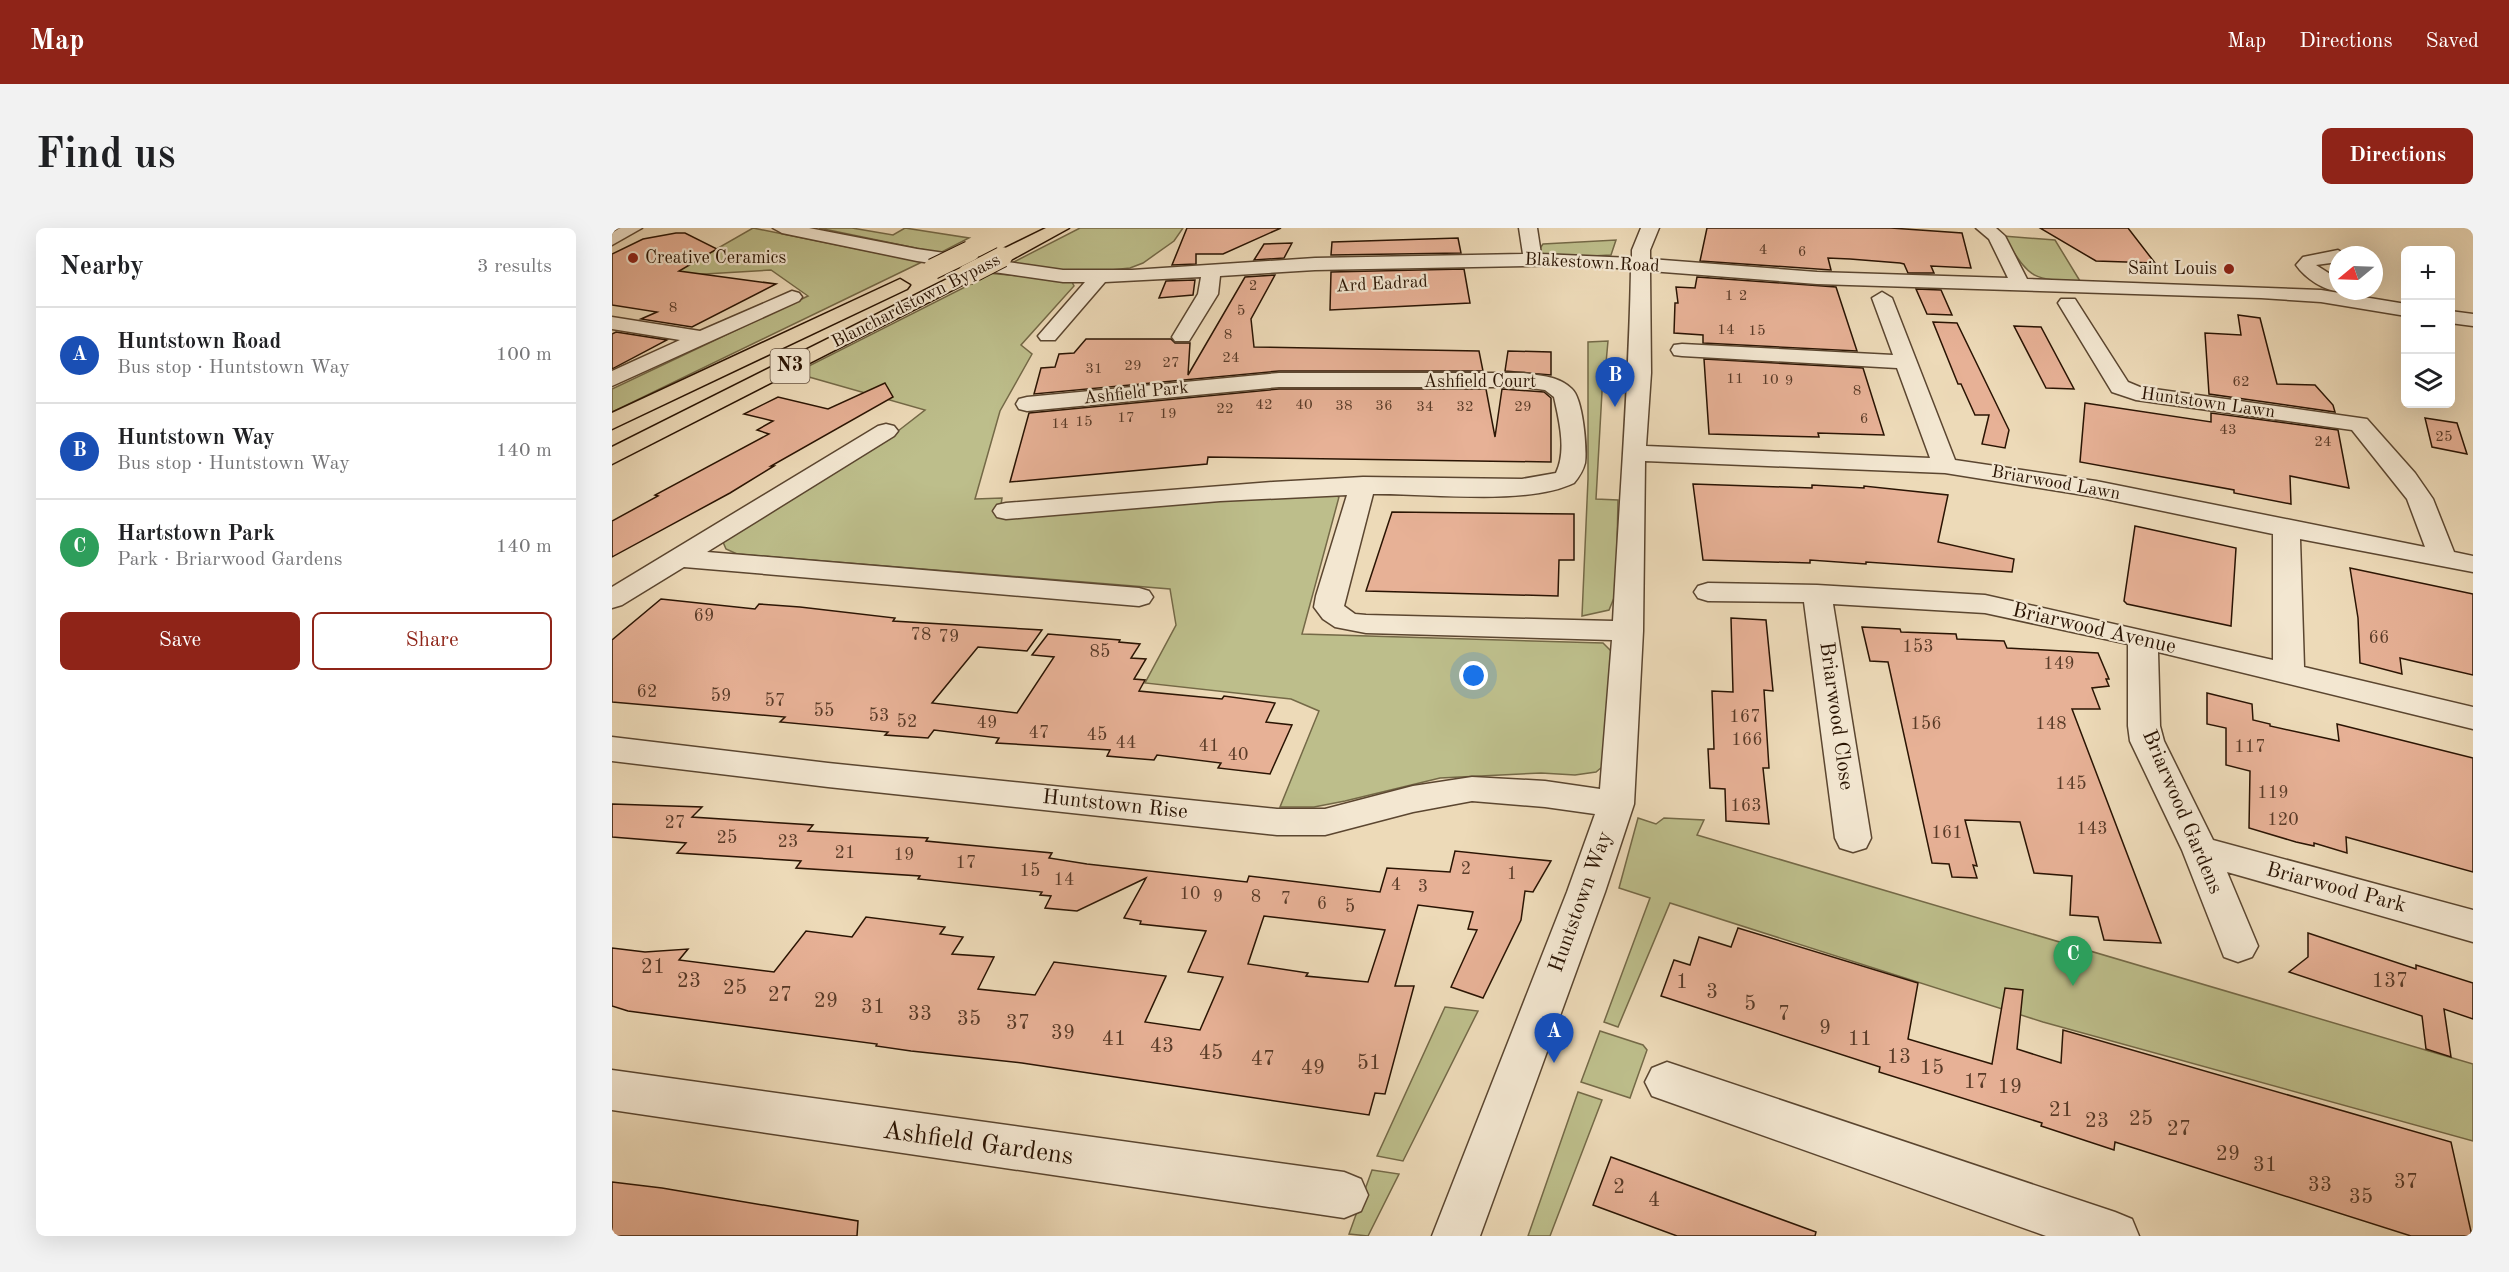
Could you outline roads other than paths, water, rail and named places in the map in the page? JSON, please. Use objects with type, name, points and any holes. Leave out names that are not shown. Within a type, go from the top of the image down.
[{"type":"highway","name":"Blanchardstown Bypass","points":[[612,457],[1060,228]]},
{"type":"highway","name":"Blanchardstown Bypass","points":[[612,422],[989,242]]},
{"type":"street","points":[[612,240],[633,228]]},
{"type":"street","name":"Blakestown Road","points":[[782,228],[883,250],[1063,276],[1316,264],[1533,259],[1641,264],[1796,277],[2021,286],[2123,281],[2261,292],[2329,292]]},
{"type":"street","points":[[1528,228],[1533,259]]},
{"type":"street","name":"Huntstown Way","points":[[1456,1236],[1586,892],[1616,804],[1628,631],[1634,453],[1640,373],[1641,250],[1650,228]]},
{"type":"street","points":[[1984,228],[1996,236],[2021,286]]},
{"type":"street","points":[[2329,257],[2310,261],[2305,265],[2314,274],[2329,283]]},
{"type":"street","name":"Ard Eadrad","points":[[1452,280],[1466,274],[1462,261]]},
{"type":"street","name":"Ard Eadrad","points":[[1308,284],[1316,264]]},
{"type":"street","points":[[1180,332],[1208,294],[1211,270]]},
{"type":"street","points":[[2082,272],[2123,281],[2154,275]]},
{"type":"street","points":[[1048,336],[1100,276]]},
{"type":"street","points":[[612,380],[792,297]]},
{"type":"street","points":[[1882,298],[1945,466]]},
{"type":"street","name":"Blakestown Road","points":[[2372,300],[2401,309]]},
{"type":"street","name":"Huntstown Lawn","points":[[2068,303],[2120,387],[2157,396],[2359,424],[2406,477],[2420,499],[2442,557]]},
{"type":"street","points":[[2455,318],[2473,320]]},
{"type":"street","points":[[612,323],[705,338]]},
{"type":"street","points":[[1682,350],[1905,362]]},
{"type":"street","name":"Ashfield Court","points":[[1006,511],[1192,494],[1363,485],[1516,486],[1557,482],[1569,474],[1572,466],[1571,423],[1565,394],[1552,384],[1524,380],[1245,382]]},
{"type":"street","name":"Ashfield Park","points":[[1027,404],[1245,382]]},
{"type":"street","points":[[612,599],[886,431]]},
{"type":"street","name":"Briarwood Lawn","points":[[1634,453],[1945,466],[2096,489],[2473,564]]},
{"type":"street","points":[[1363,485],[1330,596],[1329,607],[1337,617],[1354,623],[1380,625],[1628,631]]},
{"type":"street","points":[[2286,528],[2289,674]]},
{"type":"street","points":[[678,558],[1087,586],[1139,597]]},
{"type":"street","name":"Briarwood Avenue","points":[[1708,592],[1969,601],[2143,639],[2473,718]]},
{"type":"street","name":"Briarwood Close","points":[[1817,594],[1853,838]]},
{"type":"street","name":"Briarwood Gardens","points":[[2143,639],[2144,726],[2147,741],[2200,850],[2238,946]]},
{"type":"street","name":"Huntstown Rise","points":[[612,749],[828,775],[1277,822],[1325,822],[1413,799],[1472,789],[1545,794],[1616,804]]},
{"type":"street","name":"Briarwood Park","points":[[2200,850],[2473,926]]},
{"type":"street","points":[[1667,1082],[2115,1236]]},
{"type":"street","name":"Ashfield Gardens","points":[[612,1090],[1344,1195]]},
{"type":"place","name":"Creative Ceramics","points":[[633,258]]},
{"type":"place","name":"Saint Louis","points":[[2229,269]]},
{"type":"place","name":"Huntstown Way","points":[[1615,407]]},
{"type":"place","name":"Hartstown Park","points":[[2073,986]]},
{"type":"place","name":"Huntstown Road","points":[[1554,1063]]}]
